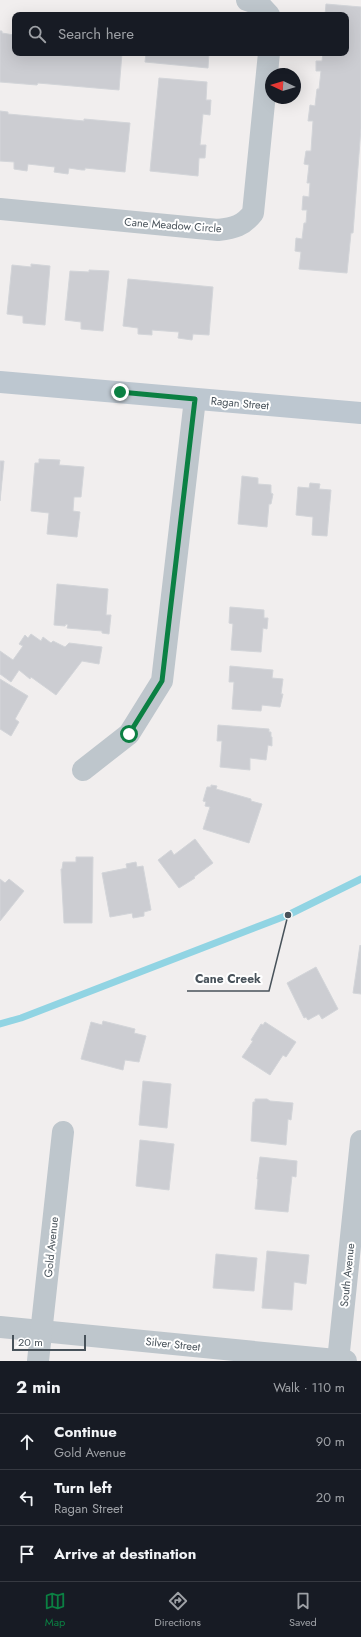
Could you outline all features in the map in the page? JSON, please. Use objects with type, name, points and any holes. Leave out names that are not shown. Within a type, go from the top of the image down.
[{"type":"street","points":[[247,0],[259,4],[266,12]]},
{"type":"street","name":"Cane Meadow Circle","points":[[0,209],[218,230],[233,228],[247,221],[253,213],[269,56]]},
{"type":"street","name":"Ragan Street","points":[[0,382],[361,413]]},
{"type":"street","points":[[83,770],[129,734],[162,681],[195,399]]},
{"type":"street","name":"Gold Avenue","points":[[38,1361],[63,1132]]},
{"type":"street","name":"South Avenue","points":[[340,1361],[361,1141]]},
{"type":"street","name":"Silver Street","points":[[0,1327],[340,1361]]},
{"type":"building","points":[[326,4],[361,7],[361,128],[353,233],[351,233],[347,273],[299,269],[301,252],[295,251],[296,238],[302,239],[304,223],[306,223],[307,210],[302,210],[303,196],[309,197],[310,183],[307,183],[309,165],[304,164],[306,151],[311,151],[313,121],[308,121],[310,105],[315,106],[317,89],[319,89],[321,71],[316,71],[316,61],[322,61],[323,56],[349,56],[349,12],[325,12]]},
{"type":"building","points":[[0,31],[2,31],[2,33],[12,35],[12,56],[122,56],[119,90],[38,83],[37,85],[0,82]]},
{"type":"building","points":[[146,56],[209,56],[208,68],[145,62]]},
{"type":"building","points":[[159,78],[207,82],[206,100],[211,100],[210,115],[203,114],[200,145],[206,145],[205,158],[199,158],[198,176],[150,171]]},
{"type":"building","points":[[0,111],[8,112],[8,114],[84,121],[84,119],[130,123],[125,172],[69,168],[68,174],[54,172],[55,167],[28,164],[27,171],[14,169],[14,162],[0,161]]},
{"type":"building","points":[[31,264],[50,266],[45,325],[23,323],[23,316],[7,314],[12,265],[31,267]]},
{"type":"building","points":[[89,270],[109,271],[103,331],[81,329],[81,322],[65,320],[70,271],[89,272]]},
{"type":"building","points":[[128,279],[213,287],[209,335],[193,334],[192,340],[178,338],[179,332],[152,330],[152,335],[138,334],[138,328],[123,326]]},
{"type":"building","points":[[39,459],[60,460],[59,465],[84,467],[81,497],[74,497],[73,511],[80,512],[77,537],[47,534],[49,513],[31,511],[35,463],[39,463]]},
{"type":"building","points":[[0,461],[4,461],[0,501]]},
{"type":"building","points":[[242,476],[258,478],[258,484],[271,485],[271,493],[273,494],[271,504],[269,504],[267,527],[238,524]]},
{"type":"building","points":[[310,483],[320,484],[319,489],[331,490],[327,536],[312,535],[313,517],[296,515],[298,487],[309,488]]},
{"type":"building","points":[[57,584],[108,589],[106,615],[111,615],[109,634],[102,633],[102,631],[67,628],[68,625],[66,624],[65,626],[54,625]]},
{"type":"building","points":[[230,607],[264,610],[264,618],[268,618],[267,629],[263,628],[261,652],[231,650],[233,624],[229,623]]},
{"type":"building","points":[[31,634],[41,641],[43,637],[51,643],[53,641],[65,647],[69,643],[102,647],[99,664],[82,661],[56,695],[31,677],[30,679],[19,670],[11,682],[0,674],[0,651],[13,660],[23,646],[19,644],[25,635],[28,638]]},
{"type":"building","points":[[230,666],[273,670],[272,678],[283,679],[281,694],[283,694],[280,707],[262,705],[261,711],[232,709],[234,682],[229,682]]},
{"type":"building","points":[[0,679],[28,696],[15,719],[19,722],[11,736],[0,729]]},
{"type":"building","points":[[218,725],[269,729],[272,737],[272,746],[268,745],[266,760],[250,758],[250,770],[220,767],[222,741],[217,741]]},
{"type":"building","points":[[211,785],[217,786],[216,789],[251,799],[251,801],[262,804],[249,843],[203,829],[210,807],[205,806],[206,802],[203,801],[207,787],[211,787]]},
{"type":"building","points":[[195,839],[213,863],[194,877],[195,878],[179,888],[158,860],[171,850],[174,855]]},
{"type":"building","points":[[76,857],[93,857],[92,923],[64,923],[61,869],[63,862],[76,862]]},
{"type":"building","points":[[136,862],[137,867],[143,866],[151,910],[144,912],[144,916],[133,918],[132,913],[110,917],[102,873],[127,868],[126,864]]},
{"type":"building","points":[[0,879],[5,883],[9,879],[24,891],[0,921]]},
{"type":"building","points":[[360,945],[361,946],[361,994],[353,993]]},
{"type":"building","points":[[316,967],[338,1009],[322,1019],[319,1014],[308,1020],[306,1017],[304,1018],[287,983]]},
{"type":"building","points":[[103,1021],[135,1029],[134,1033],[146,1036],[139,1062],[125,1060],[123,1070],[81,1059],[91,1022],[102,1025]]},
{"type":"building","points":[[265,1022],[296,1042],[286,1057],[283,1055],[270,1075],[242,1057],[253,1041],[251,1040],[261,1024],[263,1025]]},
{"type":"building","points":[[143,1081],[171,1084],[167,1128],[139,1125]]},
{"type":"building","points":[[255,1099],[267,1099],[270,1101],[293,1103],[291,1120],[288,1119],[286,1145],[251,1141],[253,1102],[255,1102]]},
{"type":"building","points":[[140,1140],[174,1144],[169,1190],[136,1186]]},
{"type":"building","points":[[260,1157],[297,1161],[296,1177],[292,1176],[288,1212],[255,1209]]},
{"type":"building","points":[[267,1251],[309,1255],[306,1284],[294,1282],[292,1310],[262,1308]]},
{"type":"building","points":[[216,1254],[257,1258],[254,1291],[213,1288]]},
{"type":"waterway","points":[[0,1024],[21,1018],[288,915],[361,879]]},
{"type":"place","name":"Cane Creek","points":[[288,915]]},
{"type":"route","points":[[120,392],[195,399],[162,681],[129,734]]}]
